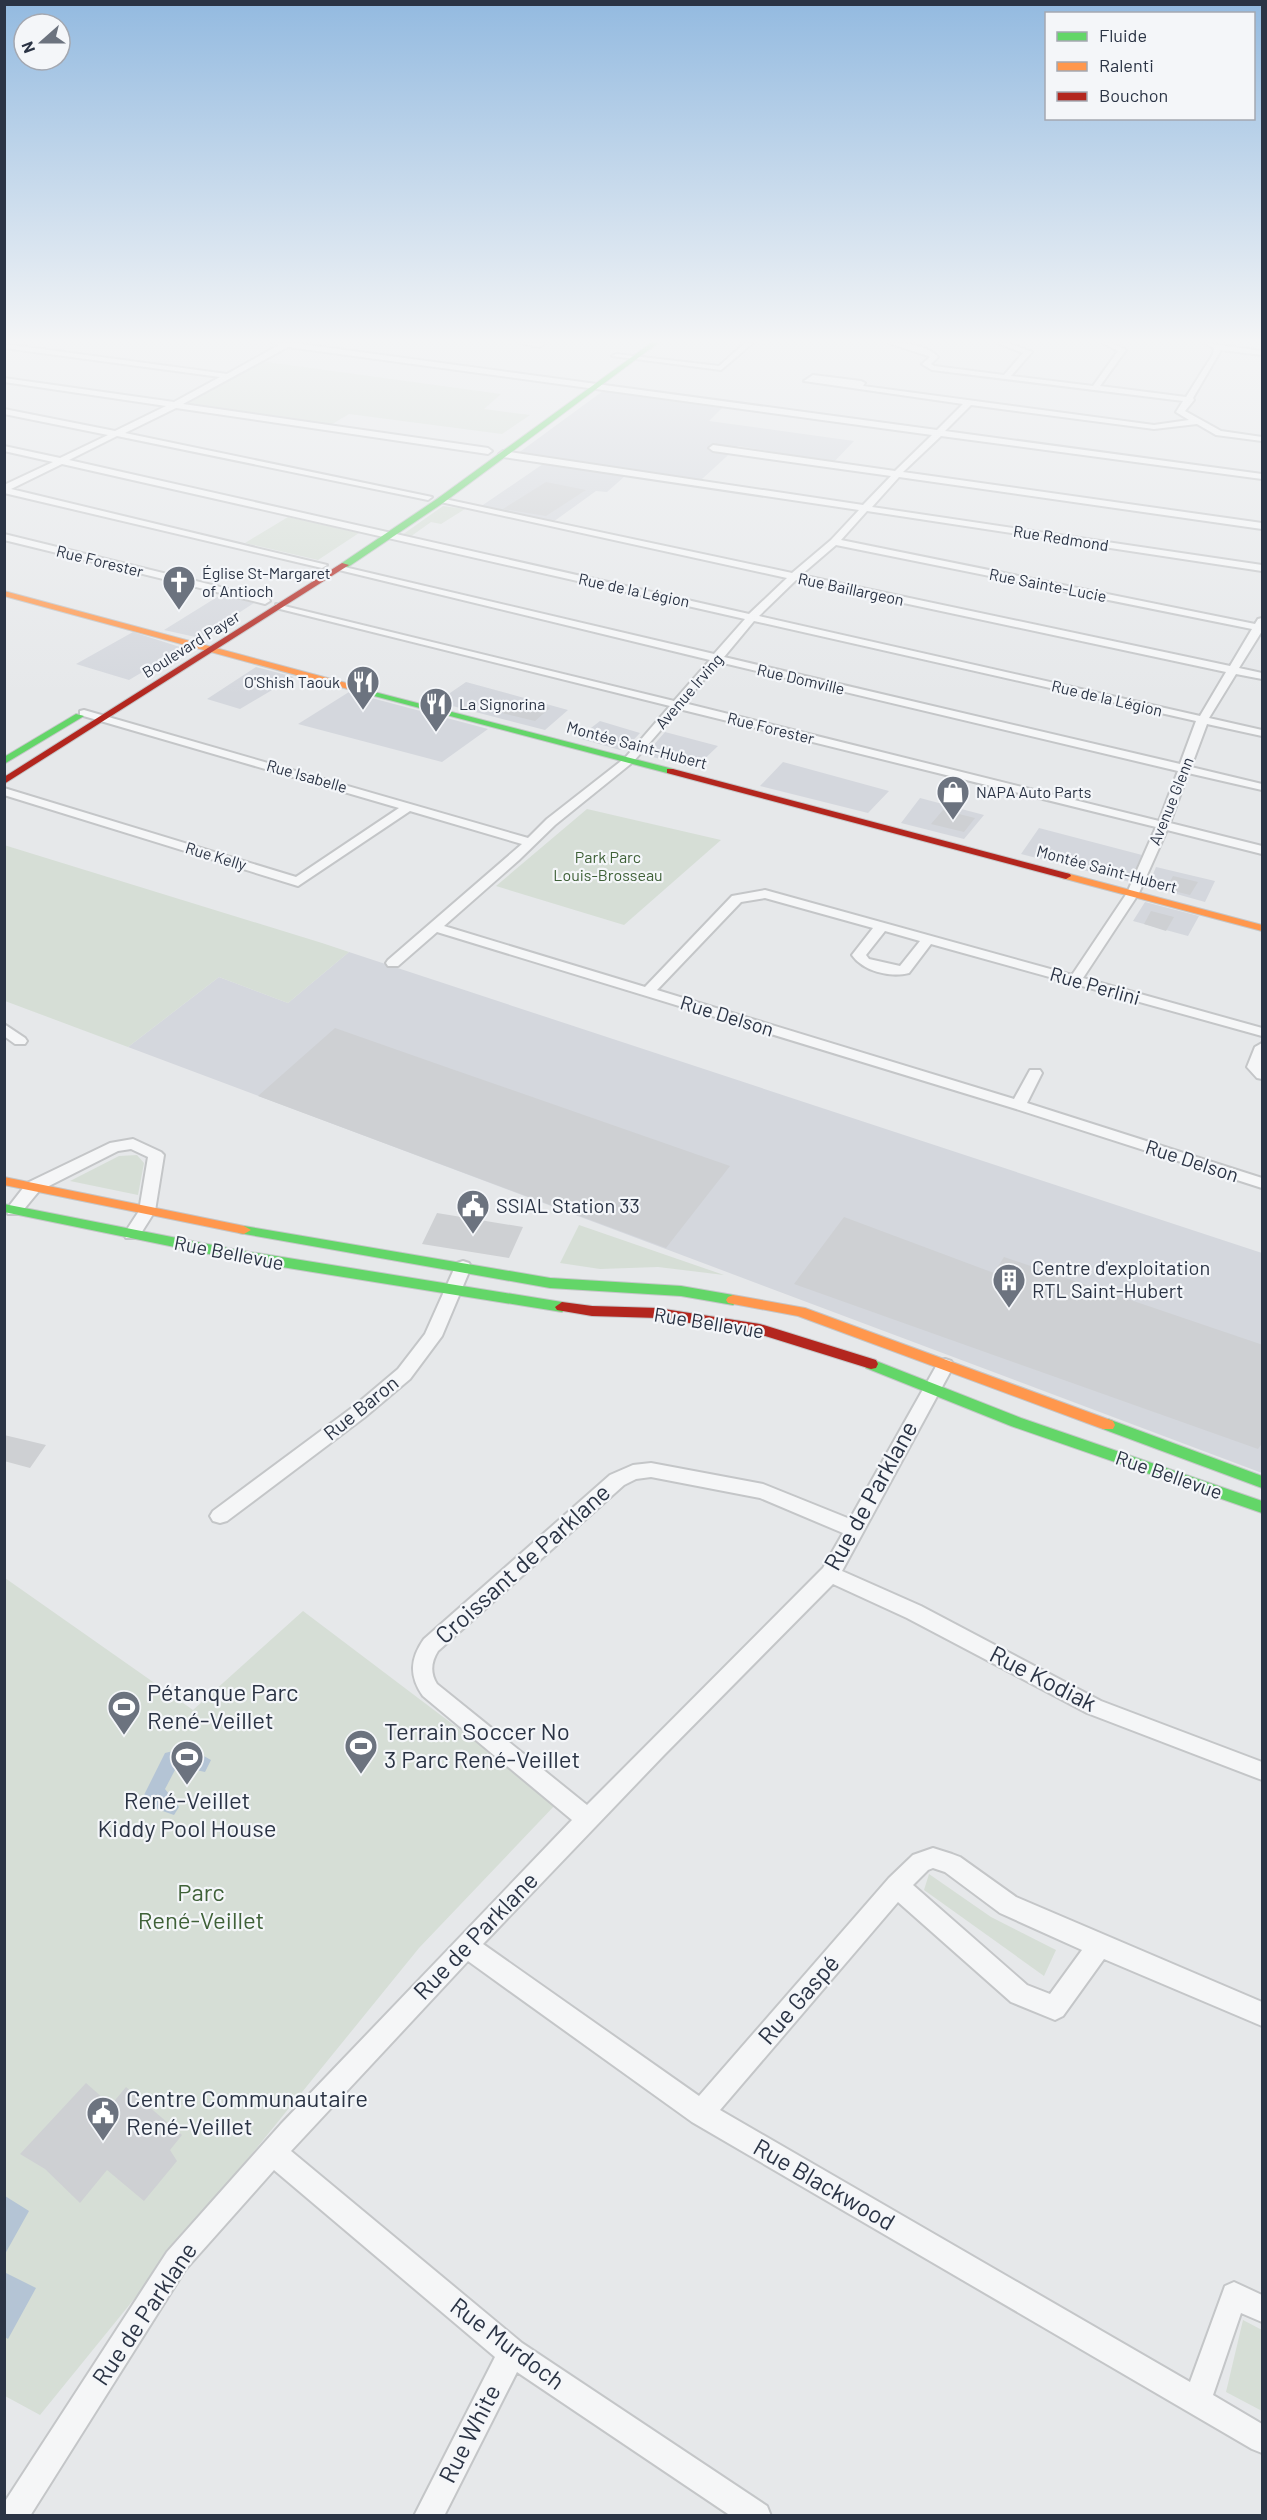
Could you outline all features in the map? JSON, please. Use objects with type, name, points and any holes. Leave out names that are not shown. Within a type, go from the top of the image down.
[{"type":"street","points":[[4,490],[60,461]]},
{"type":"street","name":"Rue de la Légion","points":[[64,461],[1263,733]]},
{"type":"street","name":"Rue Baillargeon","points":[[250,461],[1263,676]]},
{"type":"street","name":"Boulevard Payer","points":[[434,499],[477,461]]},
{"type":"street","name":"Boulevard Payer","points":[[4,781],[340,569],[382,534],[493,461]]},
{"type":"street","name":"Rue Redmond","points":[[546,461],[1263,568]]},
{"type":"street","points":[[802,461],[1263,526]]},
{"type":"street","name":"Avenue Irving","points":[[393,963],[551,822],[628,760],[753,616],[793,577],[834,542],[911,461]]},
{"type":"street","points":[[1146,461],[1263,477]]},
{"type":"street","points":[[4,490],[322,565]]},
{"type":"street","name":"Boulevard Payer","points":[[4,761],[196,646],[322,565],[382,534]]},
{"type":"street","name":"Rue Forester","points":[[4,537],[265,601]]},
{"type":"street","name":"Rue Sainte-Lucie","points":[[834,542],[1261,625]]},
{"type":"street","name":"Rue Domville","points":[[340,569],[1263,787]]},
{"type":"street","name":"Montée Saint-Hubert","points":[[4,593],[196,646],[1263,928]]},
{"type":"street","name":"Rue Forester","points":[[280,606],[1263,850]]},
{"type":"street","name":"Avenue Glenn","points":[[1075,980],[1133,893],[1163,825],[1203,719],[1231,669],[1261,625]]},
{"type":"street","name":"Rue Isabelle","points":[[84,713],[105,717],[530,842]]},
{"type":"street","name":"Rue Kelly","points":[[4,791],[298,882],[410,806]]},
{"type":"street","name":"Rue Perlini","points":[[648,992],[673,969],[737,899],[765,894],[1263,1032]]},
{"type":"street","points":[[882,926],[859,955],[864,962],[894,971],[904,970],[928,939]]},
{"type":"street","name":"Rue Delson","points":[[435,927],[1018,1105],[1263,1184]]},
{"type":"street","points":[[4,1028],[20,1041]]},
{"type":"street","points":[[1263,1047],[1254,1067],[1263,1075]]},
{"type":"street","points":[[1018,1105],[1035,1072]]},
{"type":"street","name":"Rue Bellevue","points":[[9,1209],[33,1186],[115,1146],[133,1144],[156,1155],[147,1210],[132,1234]]},
{"type":"street","name":"Rue Bellevue","points":[[4,1181],[252,1232],[550,1283],[681,1291],[800,1311],[1263,1482]]},
{"type":"street","name":"Rue Bellevue","points":[[9,1209],[246,1257],[453,1291],[592,1311],[658,1313],[760,1329],[863,1360],[931,1390],[1048,1434],[1263,1507]]},
{"type":"street","name":"Rue Baron","points":[[220,1516],[359,1412],[404,1374],[433,1336],[463,1267]]},
{"type":"street","name":"Rue de Parklane","points":[[13,2516],[176,2261],[273,2152],[466,1946],[830,1574],[945,1365]]},
{"type":"street","name":"Croissant de Parklane","points":[[588,1819],[430,1690],[423,1679],[422,1666],[425,1653],[431,1645],[618,1480],[637,1471],[651,1470],[763,1491],[854,1529]]},
{"type":"street","name":"Rue Kodiak","points":[[830,1574],[914,1612],[1094,1707],[1263,1771]]},
{"type":"street","name":"Rue Gaspé","points":[[701,2113],[897,1886],[921,1862],[933,1858],[952,1864],[1008,1905],[1263,2014]]},
{"type":"street","points":[[897,1886],[1019,1994],[1055,2007],[1100,1944]]},
{"type":"street","name":"Rue Blackwood","points":[[466,1946],[701,2113],[1263,2439]]},
{"type":"street","name":"Rue Murdoch","points":[[273,2152],[512,2354],[757,2516]]},
{"type":"street","points":[[1197,2401],[1234,2295],[1263,2309]]},
{"type":"street","name":"Rue White","points":[[428,2516],[512,2354]]},
{"type":"shaded area","points":[[564,461],[722,461],[701,480]]},
{"type":"shaded area","points":[[543,464],[625,476],[607,492],[596,491],[553,522],[480,507]]},
{"type":"shaded area","points":[[222,594],[254,603],[200,638],[164,630]]},
{"type":"shaded area","points":[[133,632],[183,648],[129,680],[76,664]]},
{"type":"shaded area","points":[[256,667],[294,677],[240,709],[207,699]]},
{"type":"shaded area","points":[[466,682],[568,710],[545,730],[437,702]]},
{"type":"shaded area","points":[[349,692],[488,729],[442,762],[298,724]]},
{"type":"shaded area","points":[[600,721],[640,733],[625,749],[620,750],[578,738]]},
{"type":"shaded area","points":[[665,732],[718,746],[695,768],[645,755]]},
{"type":"shaded area","points":[[783,762],[889,791],[868,813],[760,786]]},
{"type":"shaded area","points":[[920,798],[984,815],[964,839],[901,823]]},
{"type":"shaded area","points":[[1039,828],[1142,855],[1130,882],[1021,854]]},
{"type":"shaded area","points":[[1156,867],[1215,881],[1205,902],[1148,886]]},
{"type":"shaded area","points":[[1145,902],[1199,916],[1188,936],[1133,921]]},
{"type":"shaded area","name":"Centre d'exploitation RTL Saint-Hubert","points":[[349,952],[1262,1253],[1262,1473],[128,1047],[219,977],[288,1003]]},
{"type":"green space","points":[[443,506],[465,509],[441,524],[431,522],[410,537],[402,535]]},
{"type":"green space","points":[[288,517],[359,533],[318,560],[245,543]]},
{"type":"green space","name":"Park Parc Louis-Brosseau","points":[[587,809],[721,840],[624,925],[496,886]]},
{"type":"green space","points":[[4,845],[349,952],[288,1003],[219,977],[128,1047],[5,1001]]},
{"type":"green space","points":[[137,1155],[144,1163],[138,1195],[70,1181],[119,1156]]},
{"type":"green space","points":[[579,1225],[724,1275],[658,1267],[600,1269],[560,1263]]},
{"type":"green space","name":"Parc René-Veillet","points":[[5,1578],[193,1710],[303,1611],[557,1803],[419,1948],[40,2415],[5,2396]]},
{"type":"green space","points":[[929,1874],[991,1917],[1056,1950],[1044,1976],[924,1890]]},
{"type":"green space","points":[[1243,2320],[1262,2330],[1262,2411],[1226,2392]]},
{"type":"water","points":[[181,1749],[193,1750],[211,1760],[205,1772],[182,1767],[175,1770],[165,1789],[179,1807],[174,1815],[140,1803],[165,1753]]},
{"type":"water","points":[[5,2196],[29,2211],[5,2254]]},
{"type":"water","points":[[4,2272],[36,2288],[8,2339],[5,2337]]},
{"type":"building","points":[[546,482],[586,490],[546,516],[503,509]]},
{"type":"building","points":[[519,700],[550,708],[535,721],[502,713]]},
{"type":"building","name":"NAPA Auto Parts","points":[[943,810],[975,818],[964,832],[931,824]]},
{"type":"building","points":[[1173,876],[1198,882],[1190,895],[1166,889]]},
{"type":"building","points":[[1151,911],[1174,917],[1166,931],[1144,924]]},
{"type":"building","points":[[335,1028],[730,1166],[666,1248],[258,1096]]},
{"type":"building","name":"SSIAL Station 33","points":[[437,1213],[523,1227],[509,1258],[422,1244]]},
{"type":"building","name":"Centre d'exploitation RTL Saint-Hubert","points":[[844,1217],[994,1273],[1004,1257],[1263,1345],[1263,1442],[1258,1449],[794,1284]]},
{"type":"building","points":[[4,1435],[46,1445],[30,1468],[4,1461]]},
{"type":"building","name":"Centre Communautaire René-Veillet","points":[[86,2083],[111,2105],[126,2087],[182,2135],[170,2150],[177,2161],[144,2201],[107,2170],[80,2203],[45,2169],[20,2154]]},
{"type":"traffic: fast","points":[[345,565],[495,461]]},
{"type":"traffic: fast","points":[[362,690],[670,771]]},
{"type":"traffic: fast","points":[[4,761],[79,716]]},
{"type":"traffic: fast","points":[[4,1208],[238,1255],[562,1307]]},
{"type":"traffic: fast","points":[[244,1230],[550,1283],[681,1291],[733,1300]]},
{"type":"traffic: fast","points":[[871,1364],[1016,1422],[1262,1507]]},
{"type":"traffic: fast","points":[[1108,1425],[1262,1482]]},
{"type":"traffic: slow","points":[[4,593],[362,690]]},
{"type":"traffic: slow","points":[[1066,876],[1262,928]]},
{"type":"traffic: slow","points":[[4,1181],[244,1230]]},
{"type":"traffic: slow","points":[[733,1300],[800,1311],[1108,1425]]},
{"type":"traffic: jam","points":[[4,781],[345,565]]},
{"type":"traffic: jam","points":[[670,771],[1066,876]]},
{"type":"traffic: jam","points":[[562,1307],[592,1311],[658,1313],[760,1329],[871,1364]]},
{"type":"place","name":"Église St-Margaret of Antioch","points":[[179,611]]},
{"type":"place","name":"O'Shish Taouk","points":[[363,711]]},
{"type":"place","name":"La Signorina","points":[[436,733]]},
{"type":"place","name":"NAPA Auto Parts","points":[[953,821]]},
{"type":"place","name":"SSIAL Station 33","points":[[473,1235]]},
{"type":"place","name":"Centre d'exploitation RTL Saint-Hubert","points":[[1009,1309]]},
{"type":"place","name":"Pétanque Parc René-Veillet","points":[[124,1736]]},
{"type":"place","name":"Terrain Soccer No 3 Parc René-Veillet","points":[[361,1775]]},
{"type":"place","name":"René-Veillet Kiddy Pool House","points":[[187,1786]]},
{"type":"place","name":"Centre Communautaire René-Veillet","points":[[103,2142]]}]
